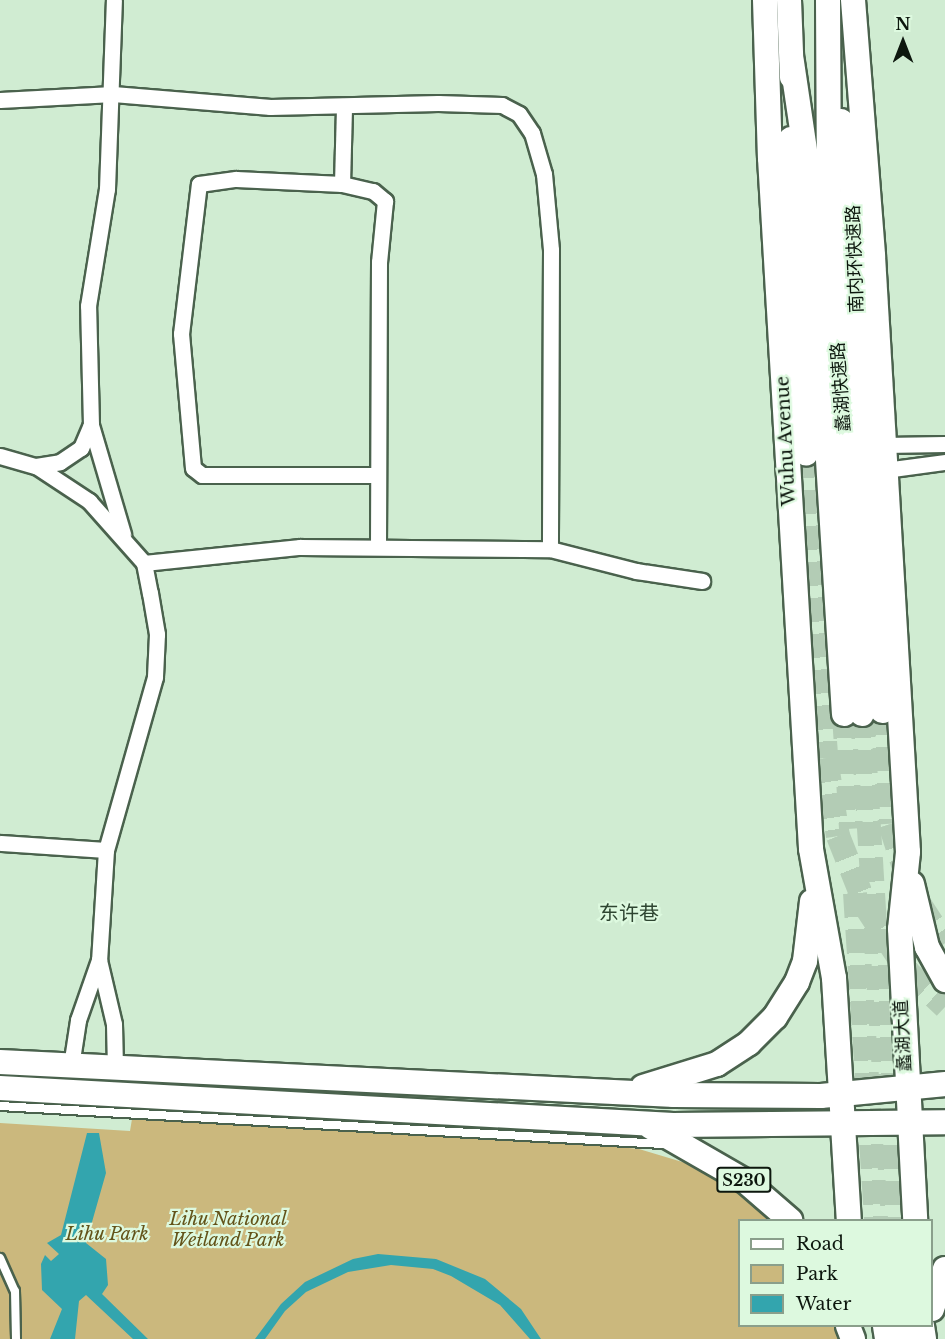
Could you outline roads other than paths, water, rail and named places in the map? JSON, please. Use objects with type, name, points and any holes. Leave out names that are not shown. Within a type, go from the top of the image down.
[{"type":"main road","name":"Wuhu Avenue","points":[[765,0],[770,158],[814,881]]},
{"type":"main road","points":[[789,0],[792,62],[790,191],[806,454]]},
{"type":"main road","name":"蠡湖快速路","points":[[792,62],[811,190],[863,713],[829,195],[831,60],[828,0]]},
{"type":"main road","points":[[853,0],[884,445],[908,852],[914,901],[924,936],[945,981]]},
{"type":"main road","name":"蠡湖大道","points":[[908,852],[900,929],[906,1088],[915,1219]]},
{"type":"main road","points":[[623,1093],[705,1070],[749,1043],[775,1017],[797,982],[805,961],[814,881]]},
{"type":"main road","points":[[814,881],[830,945],[849,1219]]},
{"type":"main road","points":[[0,1062],[623,1093],[780,1097],[945,1084]]},
{"type":"main road","points":[[0,1088],[647,1124],[842,1125],[945,1122]]},
{"type":"main road","name":"S230","points":[[647,1124],[745,1181],[788,1219]]},
{"type":"main road","points":[[933,1306],[945,1269]]},
{"type":"street","points":[[114,0],[113,94],[107,189],[88,306],[91,424],[125,540]]},
{"type":"street","points":[[0,100],[113,94],[270,107],[335,104],[344,106],[502,105],[519,114],[531,133],[544,174],[551,250],[550,549]]},
{"type":"street","points":[[342,183],[344,106]]},
{"type":"street","points":[[375,475],[202,475],[193,468],[182,334],[200,183],[236,179],[342,183],[373,191],[385,201],[379,262],[379,450],[375,475],[378,546]]},
{"type":"street","points":[[36,466],[60,462],[81,448],[91,424]]},
{"type":"street","points":[[884,445],[945,444]]},
{"type":"street","points":[[0,456],[36,466],[90,501],[125,540],[144,563],[157,634],[155,677],[106,850],[99,960],[78,1020],[71,1066]]},
{"type":"street","points":[[885,470],[945,462]]},
{"type":"street","points":[[144,563],[300,547],[550,549],[636,571],[702,581]]},
{"type":"street","points":[[0,843],[106,850]]},
{"type":"street","points":[[99,960],[114,1024],[115,1068]]},
{"type":"lane","points":[[0,1106],[635,1141],[691,1149]]},
{"type":"lane","points":[[0,1258],[15,1291],[16,1339]]},
{"type":"water","points":[[87,1133],[99,1133],[106,1173],[86,1243],[106,1259],[108,1285],[102,1294],[148,1339],[133,1339],[86,1295],[79,1301],[75,1339],[50,1339],[62,1309],[42,1290],[41,1264],[45,1255],[51,1261],[59,1254],[47,1243],[61,1235]]},
{"type":"water","points":[[378,1254],[436,1259],[485,1279],[521,1309],[541,1339],[530,1339],[500,1305],[451,1276],[433,1269],[391,1265],[348,1272],[306,1292],[285,1311],[265,1339],[255,1339],[281,1304],[305,1282],[353,1259]]},
{"type":"tunnel","points":[[806,454],[826,758],[838,836],[867,909],[908,972],[945,1007]]},
{"type":"tunnel","points":[[882,711],[890,824],[905,871]]},
{"type":"tunnel","points":[[844,714],[851,829]]},
{"type":"tunnel","points":[[862,714],[893,1219]]},
{"type":"tunnel","points":[[855,893],[876,1219]]},
{"type":"tunnel","points":[[919,903],[945,943]]},
{"type":"district","name":"东许巷","points":[[629,913]]},
{"type":"park label","name":"Lihu National Wetland Park","points":[[228,1230]]},
{"type":"park label","name":"Lihu Park","points":[[107,1234]]}]
